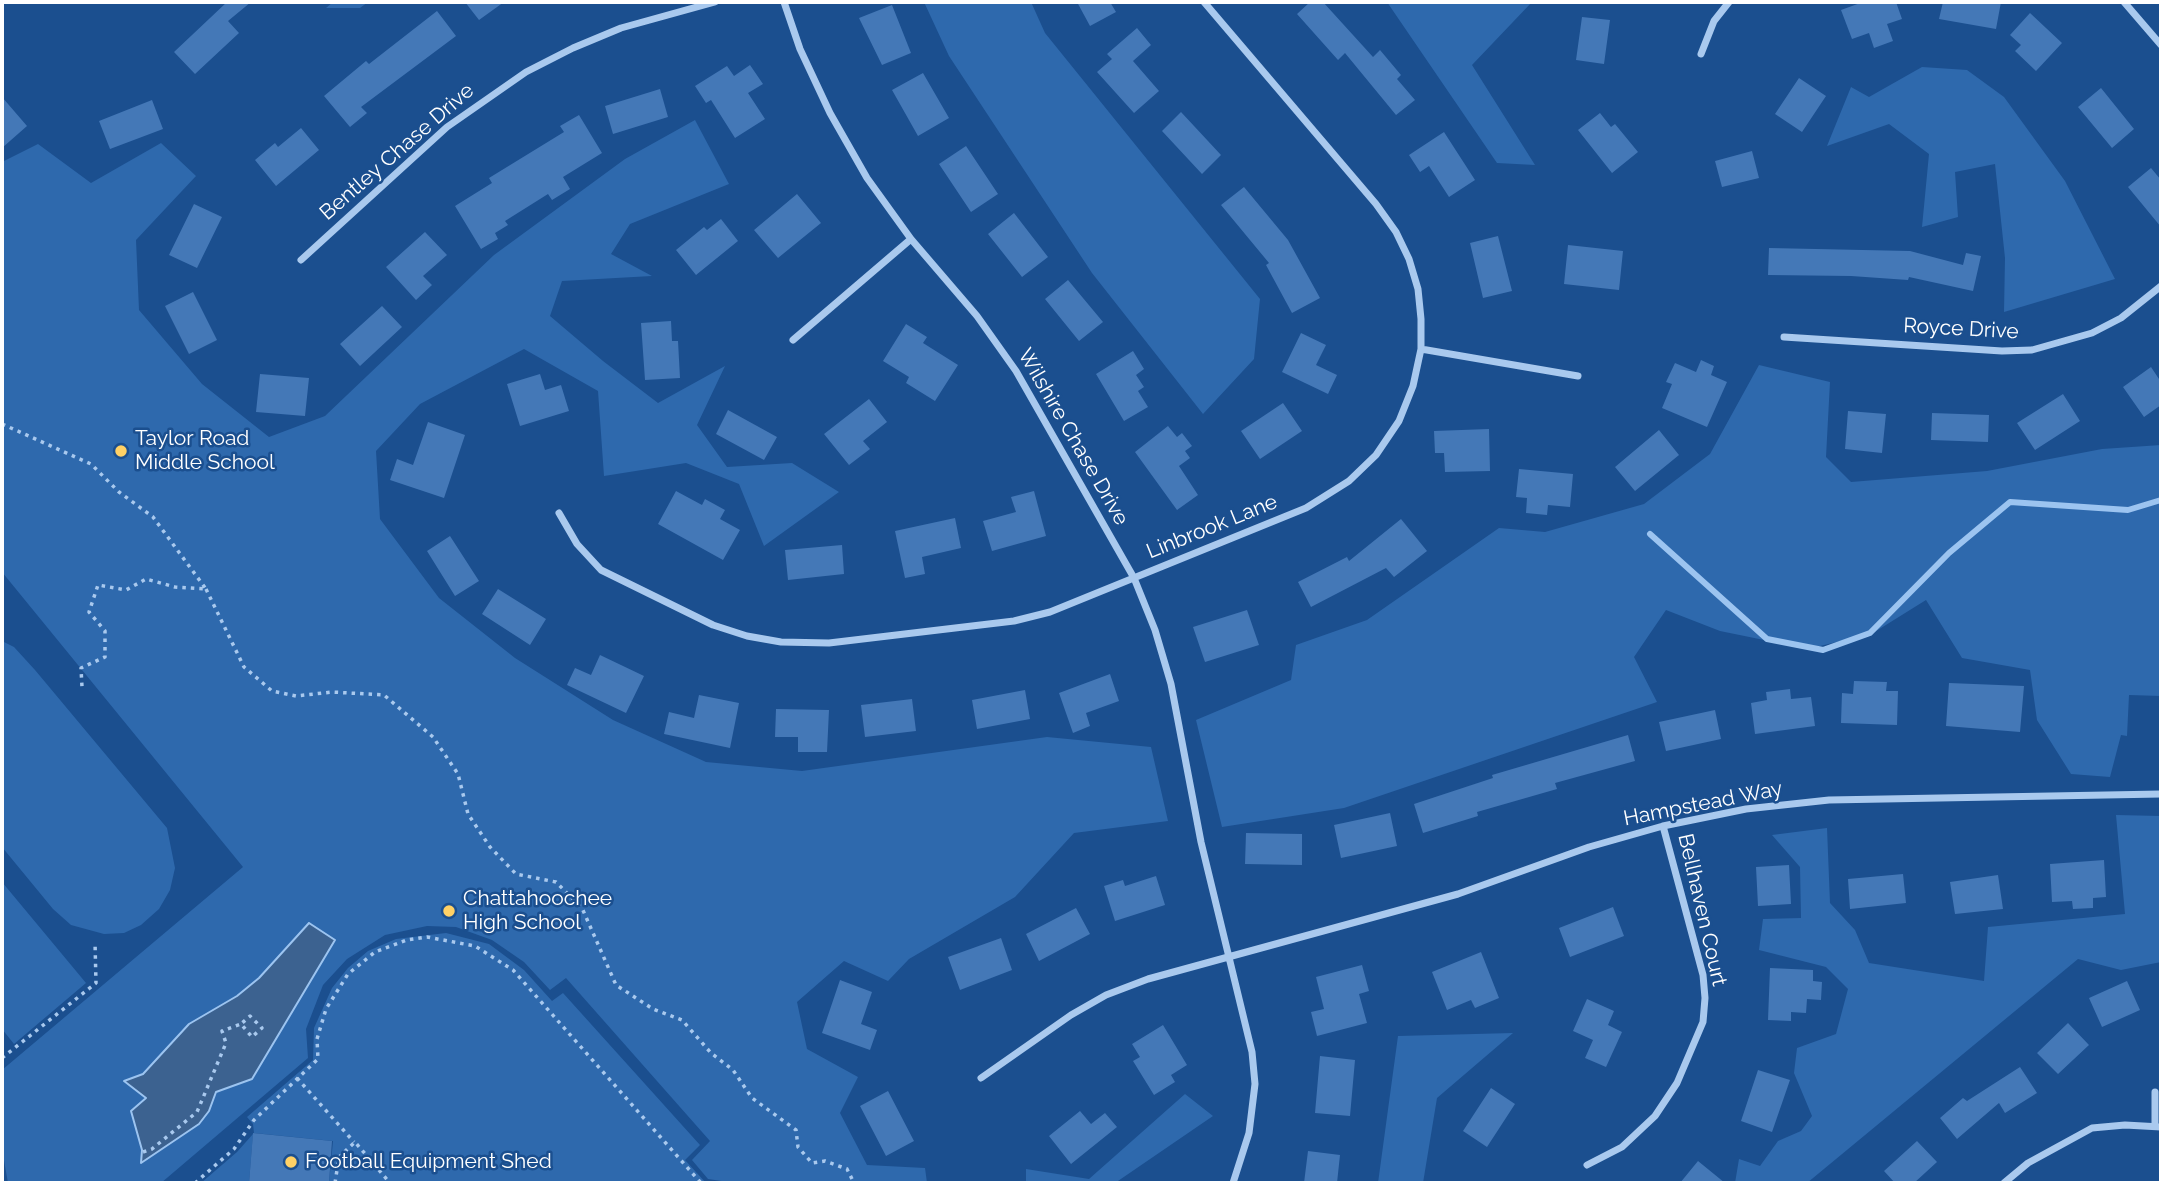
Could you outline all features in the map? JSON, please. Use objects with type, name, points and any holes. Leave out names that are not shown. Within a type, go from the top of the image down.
[{"type":"street","name":"Bentley Chase Drive","points":[[301,260],[447,127],[526,72],[621,28],[715,2]]},
{"type":"street","name":"Wilshire Chase Drive","points":[[784,2],[800,49],[830,113],[867,178],[911,239],[977,316],[1017,371],[1134,578],[1171,684],[1201,842],[1252,1052],[1255,1084],[1249,1133],[1233,1183]]},
{"type":"street","name":"Linbrook Lane","points":[[559,513],[577,544],[601,570],[713,625],[781,642],[829,643],[1014,621],[1050,612],[1306,508],[1349,481],[1376,455],[1399,421],[1413,387],[1421,349],[1418,289],[1396,232],[1376,204],[1204,2]]},
{"type":"street","points":[[1701,54],[1714,21],[1729,2]]},
{"type":"street","points":[[2124,2],[2161,45]]},
{"type":"street","points":[[793,340],[911,239]]},
{"type":"street","name":"Royce Drive","points":[[1784,337],[2002,351],[2032,350],[2092,333],[2121,318],[2161,286]]},
{"type":"street","points":[[1421,349],[1578,376]]},
{"type":"street","name":"Hampstead Way","points":[[981,1078],[1071,1015],[1106,995],[1148,979],[1458,894],[1589,847],[1663,825],[1746,809],[1829,800],[2161,794]]},
{"type":"street","name":"Bellhaven Court","points":[[1587,1165],[1622,1147],[1655,1116],[1677,1083],[1703,1022],[1703,975],[1663,825]]},
{"type":"street","points":[[2004,1183],[2028,1163],[2092,1128],[2158,1126],[2155,1092]]},
{"type":"path","points":[[2,424],[91,464],[118,492],[153,517],[206,589],[244,667],[272,691],[296,696],[332,692],[384,695],[433,737],[458,774],[468,814],[490,848],[516,874],[556,882],[582,908],[616,985],[653,1009],[682,1020],[711,1053],[733,1070],[752,1098],[796,1129],[798,1147],[812,1163],[825,1161],[846,1169],[854,1183]]},
{"type":"path","points":[[82,687],[81,668],[105,657],[105,631],[89,612],[98,585],[125,590],[146,579],[175,587],[206,589]]},
{"type":"path","points":[[195,1183],[234,1149],[254,1120],[318,1059],[317,1040],[336,990],[364,960],[388,947],[427,937],[475,946],[494,955],[532,989],[701,1183]]},
{"type":"path","points":[[2,1058],[96,983],[94,942]]},
{"type":"path","points":[[143,1152],[152,1149],[197,1112],[226,1043],[222,1031],[241,1024],[250,1016],[262,1028],[252,1037],[241,1024]]},
{"type":"path","points":[[297,1078],[390,1183]]},
{"type":"path","points":[[335,1183],[339,1157],[355,1142]]},
{"type":"shaded area","points":[[333,2],[368,2],[360,8],[326,8]]},
{"type":"shaded area","points":[[924,2],[1031,2],[1045,33],[1260,299],[1254,359],[1203,414],[1092,273],[949,56]]},
{"type":"shaded area","points":[[1387,2],[1532,2],[1472,65],[1535,165],[1497,163]]},
{"type":"shaded area","points":[[1922,67],[1967,70],[2004,97],[2065,181],[2115,279],[2004,312],[2005,258],[1995,164],[1955,172],[1958,217],[1922,227],[1929,154],[1889,124],[1827,146],[1851,87],[1869,97]]},
{"type":"shaded area","points":[[695,120],[729,184],[630,224],[611,254],[652,276],[562,281],[550,316],[658,403],[725,366],[697,425],[727,467],[792,463],[839,492],[764,546],[739,484],[686,463],[604,476],[598,391],[524,349],[420,404],[376,451],[380,519],[439,598],[515,658],[613,720],[706,762],[802,771],[1047,737],[1151,747],[1168,821],[1074,833],[1015,897],[909,959],[888,981],[844,961],[797,1002],[807,1049],[858,1077],[840,1113],[867,1165],[925,1168],[927,1183],[735,1183],[708,1179],[692,1160],[710,1141],[566,978],[550,990],[524,962],[492,940],[456,927],[427,926],[385,935],[347,959],[323,985],[306,1029],[308,1058],[161,1183],[8,1183],[2,1149],[2,1070],[243,867],[2,572],[2,162],[38,144],[91,183],[161,143],[196,176],[136,240],[139,310],[202,384],[269,437],[325,416],[494,255],[625,159]],"holes":[[[309,923],[334,940],[252,1078],[216,1092],[209,1111],[142,1163],[142,1150],[131,1111],[146,1098],[125,1081],[143,1074],[189,1024],[237,996],[259,978]]]},
{"type":"shaded area","points":[[1759,365],[1830,382],[1826,457],[1851,482],[1987,471],[2102,449],[2161,445],[2161,696],[2129,695],[2127,736],[2121,735],[2110,777],[2071,774],[2037,720],[2030,670],[1962,658],[1926,600],[1873,633],[1808,649],[1720,631],[1666,610],[1634,657],[1657,702],[1344,808],[1222,827],[1196,720],[1291,680],[1296,645],[1367,620],[1499,528],[1545,532],[1644,504],[1710,454]]},
{"type":"shaded area","points":[[2,641],[14,647],[35,670],[167,828],[175,868],[170,890],[159,909],[141,925],[124,933],[104,934],[71,925],[53,909],[2,847]]},
{"type":"shaded area","points":[[2116,815],[2161,816],[2161,962],[2121,970],[2078,959],[1807,1183],[1735,1183],[1739,1159],[1760,1166],[1778,1141],[1801,1131],[1812,1116],[1794,1073],[1797,1048],[1836,1034],[1848,989],[1826,967],[1759,950],[1763,919],[1801,918],[1800,867],[1772,835],[1827,828],[1830,903],[1855,930],[1869,963],[1984,981],[1988,927],[2125,914]]},
{"type":"shaded area","points":[[2,882],[86,983],[14,1044],[2,1029]]},
{"type":"shaded area","points":[[309,923],[335,940],[252,1079],[216,1092],[209,1111],[199,1124],[141,1163],[142,1150],[131,1111],[146,1098],[124,1081],[143,1074],[189,1024],[237,996],[259,978]]},
{"type":"shaded area","points":[[446,933],[489,944],[524,970],[552,1001],[563,993],[700,1145],[685,1160],[706,1183],[329,1183],[333,1141],[254,1133],[253,1124],[247,1117],[313,1060],[314,1028],[332,988],[348,968],[368,951],[396,939]]},
{"type":"shaded area","points":[[1513,1033],[1437,1098],[1423,1183],[1378,1183],[1398,1036]]},
{"type":"shaded area","points":[[1185,1094],[1213,1116],[1115,1183],[1026,1183],[1026,1169],[1089,1179]]},
{"type":"shaded area","points":[[253,1134],[249,1183],[201,1183],[237,1152]]},
{"type":"building","points":[[227,2],[251,2],[228,21],[239,33],[195,74],[174,52]]},
{"type":"building","points":[[465,2],[504,2],[479,20]]},
{"type":"building","points":[[1077,2],[1110,2],[1116,12],[1090,26]]},
{"type":"building","points":[[1310,2],[1323,2],[1373,57],[1380,50],[1401,75],[1397,79],[1415,100],[1396,115],[1345,53],[1338,60],[1297,14]]},
{"type":"building","points":[[1863,2],[1896,2],[1902,19],[1887,24],[1893,41],[1874,48],[1869,33],[1852,39],[1841,10]]},
{"type":"building","points":[[1943,2],[2001,2],[1996,29],[1939,19]]},
{"type":"building","points":[[892,5],[911,53],[882,65],[859,18]]},
{"type":"building","points":[[437,11],[456,36],[361,107],[367,113],[350,127],[324,96],[366,61],[369,64]]},
{"type":"building","points":[[2030,13],[2062,43],[2036,71],[2015,51],[2021,45],[2010,35]]},
{"type":"building","points":[[1582,17],[1610,20],[1604,64],[1576,60]]},
{"type":"building","points":[[1137,28],[1151,45],[1133,61],[1159,91],[1134,113],[1097,72],[1112,59],[1107,54]]},
{"type":"building","points":[[750,65],[763,84],[748,93],[765,119],[735,138],[711,100],[706,103],[695,86],[727,66],[734,76]]},
{"type":"building","points":[[923,73],[949,118],[918,136],[892,90]]},
{"type":"building","points":[[1799,78],[1826,96],[1802,132],[1775,114]]},
{"type":"building","points":[[2101,88],[2134,129],[2112,148],[2078,107]]},
{"type":"building","points":[[660,89],[668,117],[613,134],[605,106]]},
{"type":"building","points":[[2,97],[27,126],[2,148]]},
{"type":"building","points":[[152,100],[163,129],[110,149],[99,121]]},
{"type":"building","points":[[1181,112],[1221,155],[1202,174],[1162,131]]},
{"type":"building","points":[[1600,113],[1611,127],[1615,124],[1638,152],[1612,173],[1578,130]]},
{"type":"building","points":[[579,115],[602,153],[563,177],[570,189],[552,200],[548,194],[505,221],[508,225],[495,233],[498,239],[481,249],[455,206],[492,183],[489,178],[564,132],[560,126]]},
{"type":"building","points":[[301,128],[319,150],[276,186],[255,160],[275,143],[278,147]]},
{"type":"building","points":[[1444,132],[1475,180],[1449,197],[1429,166],[1420,172],[1409,155]]},
{"type":"building","points":[[966,146],[998,194],[971,212],[939,164]]},
{"type":"building","points":[[1752,151],[1759,178],[1722,187],[1715,161]]},
{"type":"building","points":[[2151,168],[2161,180],[2161,227],[2128,187]]},
{"type":"building","points":[[1244,187],[1288,240],[1320,298],[1292,313],[1266,265],[1269,263],[1221,205]]},
{"type":"building","points":[[797,194],[821,223],[778,258],[754,230]]},
{"type":"building","points":[[194,204],[222,217],[197,268],[169,255]]},
{"type":"building","points":[[1014,213],[1048,257],[1022,277],[988,234]]},
{"type":"building","points":[[721,219],[738,241],[696,275],[676,250],[704,227],[707,230]]},
{"type":"building","points":[[425,232],[447,255],[423,276],[432,285],[416,300],[386,267]]},
{"type":"building","points":[[1498,236],[1512,291],[1483,298],[1470,243]]},
{"type":"building","points":[[1568,245],[1623,251],[1619,290],[1564,284]]},
{"type":"building","points":[[1769,248],[1910,251],[1963,265],[1966,253],[1981,256],[1973,291],[1909,277],[1908,280],[1768,275]]},
{"type":"building","points":[[1068,280],[1103,322],[1079,341],[1045,299]]},
{"type":"building","points":[[193,292],[217,340],[189,354],[165,306]]},
{"type":"building","points":[[382,306],[402,327],[360,366],[340,344]]},
{"type":"building","points":[[671,321],[672,341],[678,341],[680,378],[645,380],[641,323]]},
{"type":"building","points":[[906,324],[927,337],[923,343],[958,365],[935,401],[906,383],[909,377],[883,361]]},
{"type":"building","points":[[1301,333],[1326,345],[1316,365],[1337,375],[1328,394],[1282,372]]},
{"type":"building","points":[[1133,351],[1144,369],[1136,375],[1144,387],[1138,391],[1148,407],[1124,421],[1096,374]]},
{"type":"building","points":[[1701,360],[1714,366],[1711,375],[1727,382],[1707,427],[1662,408],[1672,384],[1666,382],[1675,363],[1696,372]]},
{"type":"building","points":[[2151,367],[2161,382],[2161,405],[2144,417],[2123,387]]},
{"type":"building","points":[[260,374],[309,378],[305,416],[256,412]]},
{"type":"building","points":[[540,374],[545,390],[561,385],[569,411],[520,426],[507,384]]},
{"type":"building","points":[[2063,394],[2080,421],[2035,450],[2017,423]]},
{"type":"building","points":[[869,399],[887,422],[863,441],[870,449],[849,465],[824,434]]},
{"type":"building","points":[[1283,403],[1302,431],[1260,459],[1241,431]]},
{"type":"building","points":[[728,410],[777,437],[764,460],[716,434]]},
{"type":"building","points":[[1848,411],[1886,414],[1882,453],[1845,449]]},
{"type":"building","points":[[1932,413],[1989,415],[1988,442],[1931,440]]},
{"type":"building","points":[[428,422],[465,435],[444,498],[390,480],[397,459],[413,465]]},
{"type":"building","points":[[1168,426],[1177,437],[1182,433],[1192,446],[1185,451],[1190,458],[1179,466],[1198,495],[1177,510],[1135,452]]},
{"type":"building","points":[[1489,429],[1490,471],[1445,472],[1444,453],[1435,453],[1434,431]]},
{"type":"building","points":[[1659,430],[1679,455],[1635,491],[1615,467]]},
{"type":"building","points":[[1519,469],[1573,474],[1570,507],[1548,505],[1547,515],[1526,513],[1527,498],[1516,497]]},
{"type":"building","points":[[676,491],[702,505],[705,499],[725,510],[720,519],[740,530],[723,560],[658,524]]},
{"type":"building","points":[[1034,491],[1046,536],[992,551],[983,521],[1016,512],[1011,497]]},
{"type":"building","points":[[955,518],[961,548],[922,557],[925,574],[905,578],[895,531]]},
{"type":"building","points":[[1401,519],[1427,551],[1394,577],[1386,568],[1311,607],[1298,582],[1347,557],[1349,561]]},
{"type":"building","points":[[450,536],[479,581],[455,596],[427,551]]},
{"type":"building","points":[[842,545],[844,574],[788,580],[785,550]]},
{"type":"building","points":[[498,589],[546,619],[530,645],[482,614]]},
{"type":"building","points":[[1247,610],[1259,645],[1205,662],[1193,627]]},
{"type":"building","points":[[600,655],[644,676],[626,713],[567,685],[575,668],[591,675]]},
{"type":"building","points":[[1110,674],[1119,701],[1086,713],[1090,726],[1073,733],[1059,693]]},
{"type":"building","points":[[1854,681],[1887,682],[1886,691],[1898,691],[1897,725],[1841,723],[1842,693],[1853,694]]},
{"type":"building","points":[[1949,683],[2024,686],[2020,732],[1946,726]]},
{"type":"building","points":[[1790,689],[1791,699],[1811,697],[1815,726],[1755,734],[1751,703],[1767,700],[1766,692]]},
{"type":"building","points":[[1025,690],[1030,719],[977,729],[972,700]]},
{"type":"building","points":[[699,695],[739,703],[730,748],[664,734],[669,712],[694,718]]},
{"type":"building","points":[[912,699],[916,731],[865,737],[861,705]]},
{"type":"building","points":[[776,709],[829,710],[827,752],[798,752],[798,737],[775,737]]},
{"type":"building","points":[[1715,710],[1721,739],[1666,751],[1659,722]]},
{"type":"building","points":[[1628,735],[1635,761],[1555,783],[1557,789],[1477,812],[1478,816],[1423,833],[1414,804],[1493,778],[1492,775]]},
{"type":"building","points":[[1390,813],[1397,846],[1341,858],[1334,825]]},
{"type":"building","points":[[1246,833],[1302,834],[1302,865],[1245,864]]},
{"type":"building","points":[[2104,860],[2106,897],[2093,898],[2093,908],[2073,909],[2072,901],[2052,902],[2050,864]]},
{"type":"building","points":[[1789,865],[1791,904],[1758,906],[1756,867]]},
{"type":"building","points":[[1903,874],[1906,903],[1850,909],[1848,879]]},
{"type":"building","points":[[1998,875],[2003,909],[1955,914],[1950,882]]},
{"type":"building","points":[[1156,876],[1165,905],[1115,921],[1104,886],[1123,880],[1125,886]]},
{"type":"building","points":[[1613,907],[1624,936],[1570,957],[1559,928]]},
{"type":"building","points":[[1076,908],[1090,934],[1039,961],[1026,934]]},
{"type":"building","points":[[1001,938],[1012,970],[960,990],[948,957]]},
{"type":"building","points":[[1481,952],[1499,998],[1475,1008],[1471,1000],[1447,1010],[1432,972]]},
{"type":"building","points":[[1362,965],[1369,991],[1359,994],[1367,1023],[1317,1036],[1311,1012],[1324,1009],[1316,977]]},
{"type":"building","points":[[1770,968],[1813,970],[1813,981],[1822,982],[1821,1000],[1807,999],[1806,1013],[1791,1012],[1791,1021],[1768,1020]]},
{"type":"building","points":[[840,980],[872,992],[861,1024],[877,1030],[870,1050],[822,1033]]},
{"type":"building","points":[[2127,981],[2140,1010],[2102,1027],[2089,998]]},
{"type":"building","points":[[1587,999],[1614,1011],[1608,1025],[1622,1032],[1606,1067],[1585,1058],[1593,1040],[1573,1031]]},
{"type":"building","points":[[2068,1023],[2089,1045],[2058,1074],[2037,1053]]},
{"type":"building","points":[[1163,1025],[1187,1065],[1171,1075],[1175,1082],[1154,1095],[1133,1061],[1140,1057],[1132,1044]]},
{"type":"building","points":[[1320,1056],[1355,1060],[1350,1116],[1315,1113]]},
{"type":"building","points":[[2020,1067],[2037,1093],[2005,1113],[1999,1103],[1957,1139],[1940,1118],[1963,1098],[1967,1101]]},
{"type":"building","points":[[1758,1070],[1790,1080],[1772,1132],[1741,1121]]},
{"type":"building","points":[[1491,1088],[1515,1104],[1487,1147],[1463,1131]]},
{"type":"building","points":[[888,1091],[914,1141],[886,1156],[860,1106]]},
{"type":"building","points":[[1080,1111],[1091,1124],[1105,1113],[1117,1127],[1071,1164],[1049,1136]]},
{"type":"building","name":"Football Equipment Shed","points":[[253,1133],[332,1141],[329,1183],[249,1183]]},
{"type":"building","points":[[1917,1141],[1937,1162],[1914,1183],[1895,1183],[1884,1171]]},
{"type":"building","points":[[1308,1151],[1340,1155],[1337,1183],[1304,1183]]},
{"type":"building","points":[[1698,1161],[1725,1183],[1680,1183]]},
{"type":"waterway","points":[[1650,534],[1767,639],[1823,650],[1870,633],[1949,553],[2010,502],[2128,510],[2161,500]]},
{"type":"place","name":"Taylor Road Middle School","points":[[121,451]]},
{"type":"place","name":"Chattahoochee High School","points":[[449,911]]},
{"type":"place","name":"Football Equipment Shed","points":[[291,1162]]}]
